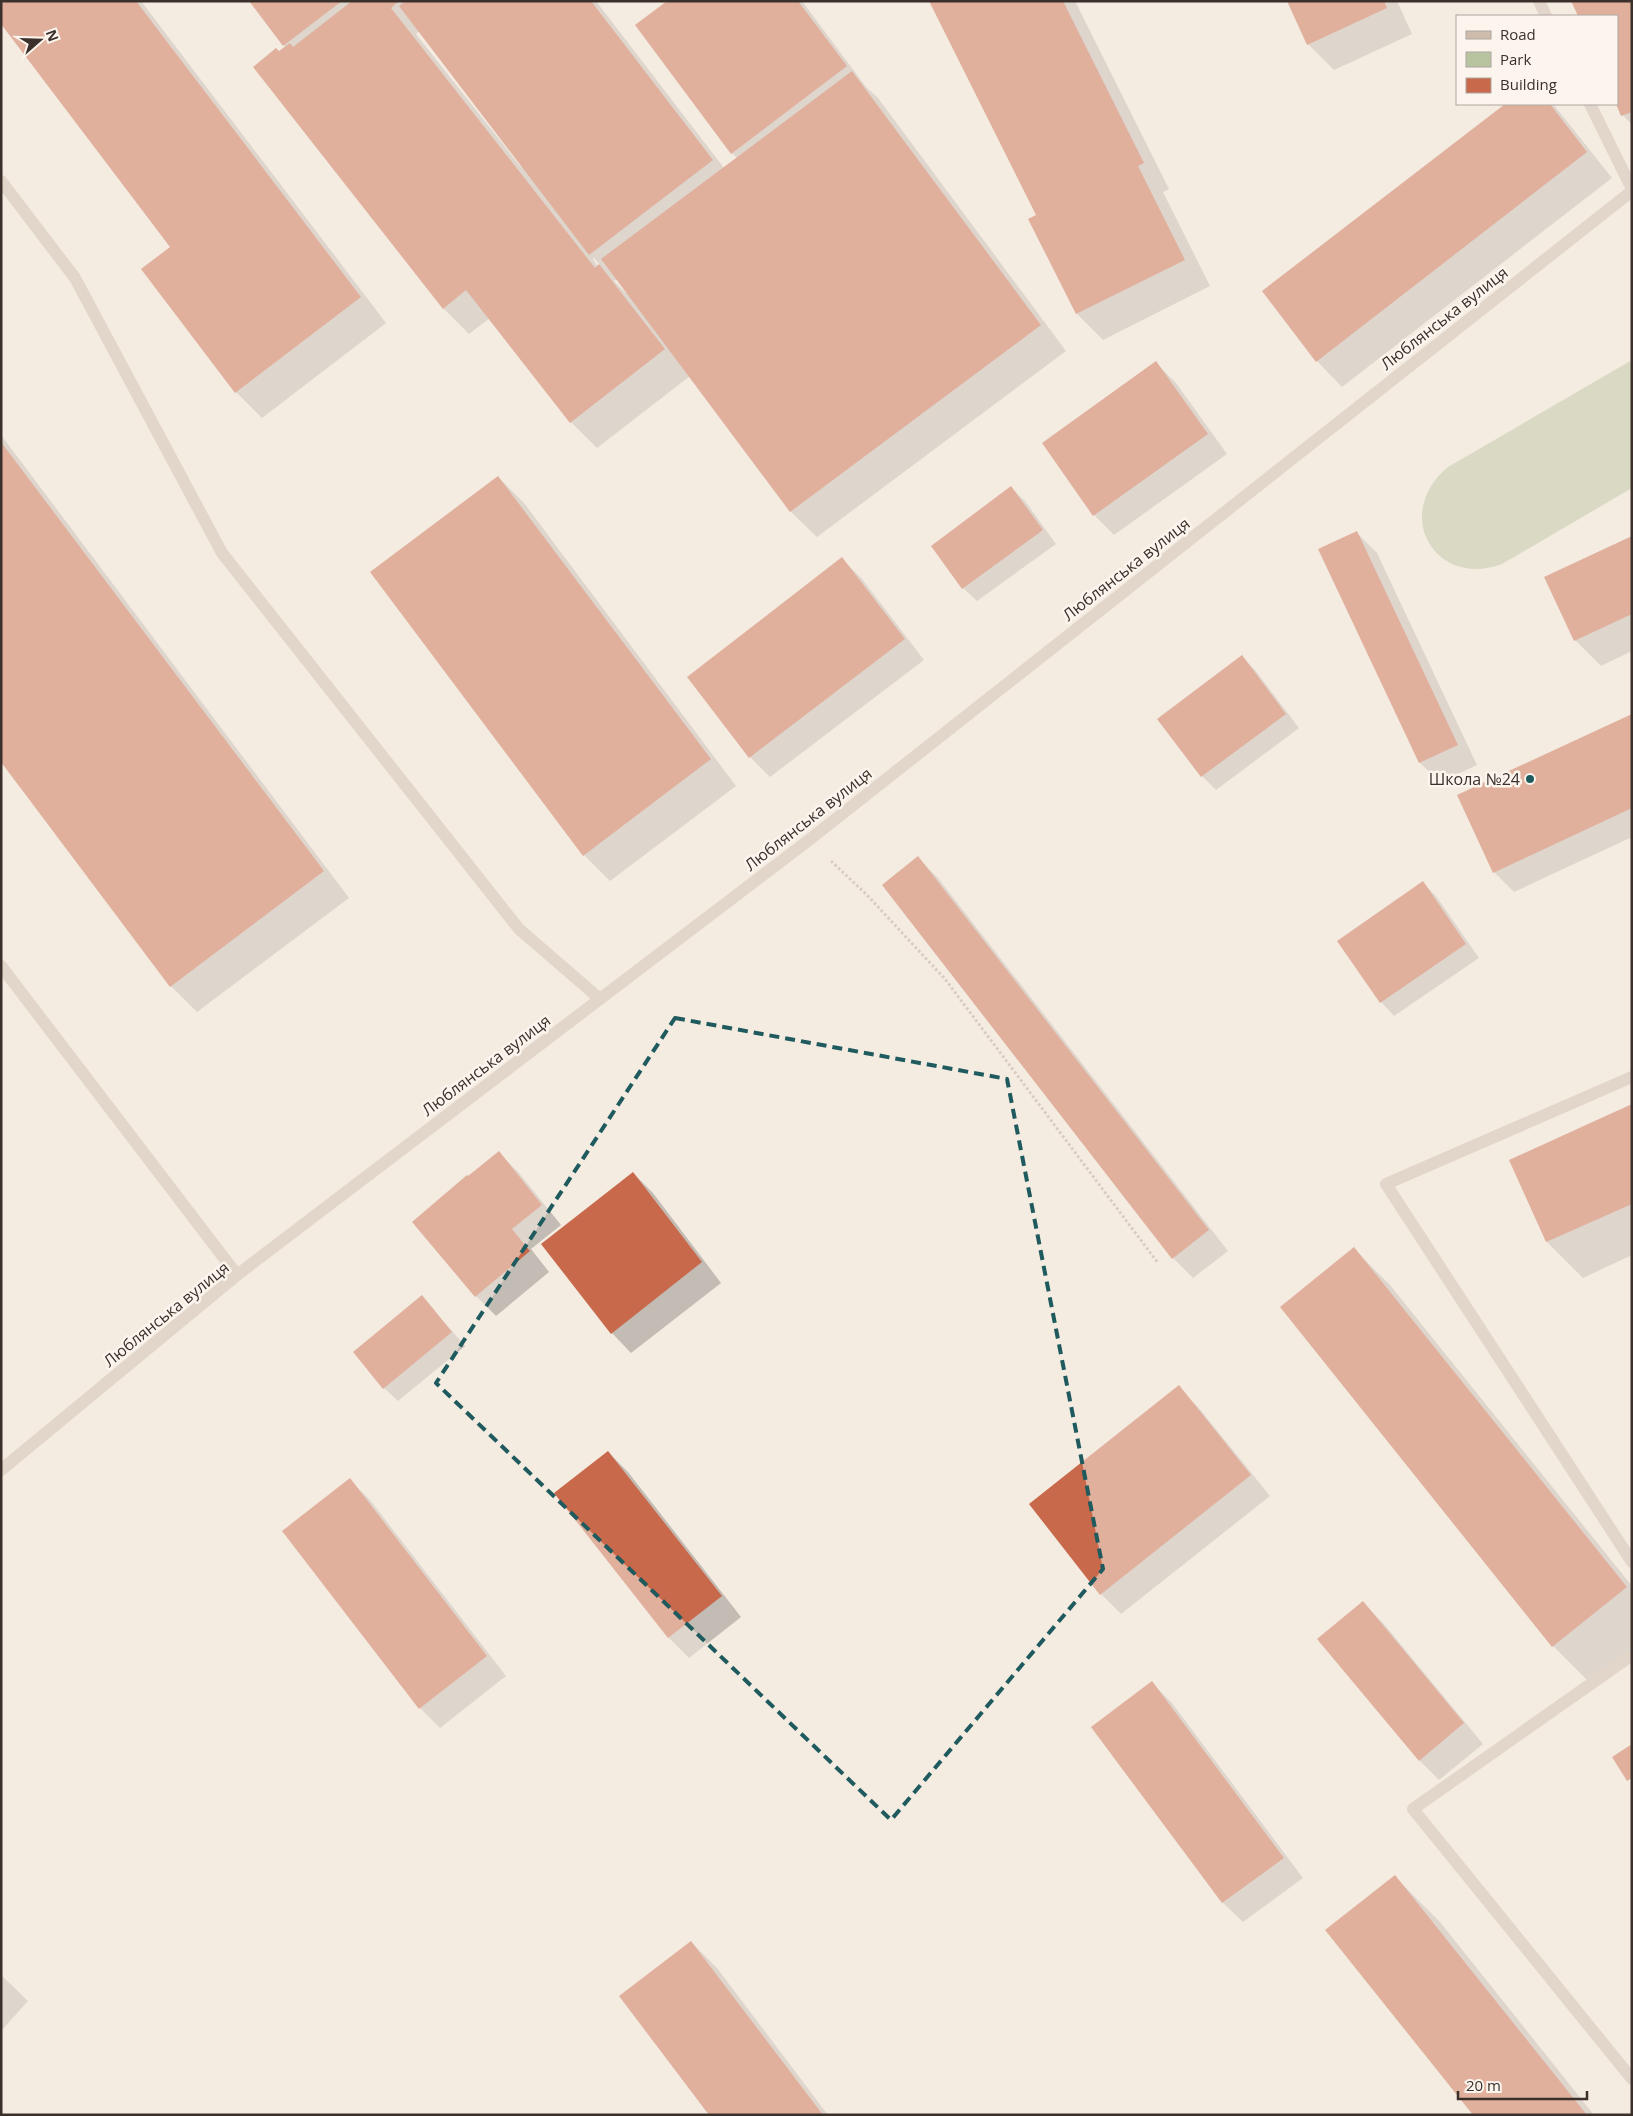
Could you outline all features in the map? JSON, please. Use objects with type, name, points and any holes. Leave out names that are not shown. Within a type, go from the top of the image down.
[{"type":"street","points":[[1539,1],[1546,15]]},
{"type":"street","points":[[1590,105],[1632,190]]},
{"type":"street","points":[[1,181],[75,278],[222,553],[519,929],[600,999]]},
{"type":"street","name":"Люблянська вулиця","points":[[1,1470],[238,1275],[808,840],[1632,190]]},
{"type":"street","points":[[1,966],[238,1275]]},
{"type":"street","points":[[1632,1077],[1386,1184],[1632,1562]]},
{"type":"street","points":[[1632,1656],[1413,1809],[1632,2079]]},
{"type":"path","points":[[808,840],[867,895],[945,979],[1158,1262]]},
{"type":"highlighted area","points":[[675,1018],[1007,1079],[1103,1569],[891,1820],[436,1383]]},
{"type":"green space","points":[[1632,360],[1632,488],[1502,564],[1478,569],[1457,566],[1440,556],[1428,542],[1423,524],[1423,505],[1431,485],[1448,467]]},
{"type":"building","points":[[1,1],[136,1],[361,297],[235,393],[141,269],[170,247],[1,24]]},
{"type":"building","points":[[249,1],[342,1],[283,46]]},
{"type":"building","points":[[352,1],[399,1],[391,8],[595,268],[599,264],[665,349],[570,423],[466,290],[443,309],[253,67],[276,48],[279,51],[290,43],[293,47]]},
{"type":"building","points":[[405,1],[591,1],[713,160],[589,255],[399,6]]},
{"type":"building","points":[[667,1],[798,1],[847,66],[731,154],[635,25]]},
{"type":"building","points":[[929,1],[1063,1],[1144,163],[1138,166],[1185,260],[1076,314],[1028,219],[1036,215]]},
{"type":"building","points":[[1287,1],[1384,1],[1387,8],[1307,45]]},
{"type":"building","points":[[1571,1],[1632,1],[1632,112],[1621,116],[1616,105],[1618,105],[1618,15],[1578,15]]},
{"type":"building","points":[[852,71],[1041,325],[790,512],[601,259]]},
{"type":"building","points":[[1504,105],[1551,105],[1587,152],[1316,362],[1262,291]]},
{"type":"building","points":[[1156,361],[1208,434],[1093,516],[1042,443]]},
{"type":"building","points":[[1,442],[324,871],[170,987],[1,762]]},
{"type":"building","points":[[498,476],[711,759],[583,856],[370,572]]},
{"type":"building","points":[[1011,486],[1043,530],[962,589],[931,546]]},
{"type":"building","points":[[1357,531],[1458,745],[1419,763],[1318,549]]},
{"type":"building","points":[[1632,536],[1632,614],[1574,641],[1544,577]]},
{"type":"building","points":[[842,557],[905,639],[749,758],[687,677]]},
{"type":"building","points":[[1242,655],[1286,714],[1201,777],[1157,719]]},
{"type":"building","points":[[1632,714],[1632,808],[1493,873],[1457,795]]},
{"type":"building","points":[[918,856],[1209,1230],[1172,1259],[882,885]]},
{"type":"building","points":[[1423,881],[1466,944],[1380,1003],[1337,941]]},
{"type":"building","points":[[1632,1104],[1632,1204],[1546,1242],[1509,1160]]},
{"type":"building","points":[[499,1151],[542,1205],[512,1229],[530,1251],[475,1297],[412,1222],[467,1175]]},
{"type":"building","points":[[633,1172],[702,1262],[611,1334],[541,1244]]},
{"type":"building","points":[[1354,1247],[1627,1587],[1552,1647],[1280,1307]]},
{"type":"building","points":[[422,1295],[452,1332],[383,1389],[353,1352]]},
{"type":"building","points":[[1179,1385],[1251,1475],[1100,1595],[1029,1504]]},
{"type":"building","points":[[608,1451],[722,1596],[668,1638],[554,1493]]},
{"type":"building","points":[[350,1478],[487,1656],[419,1709],[282,1531]]},
{"type":"building","points":[[1363,1601],[1464,1723],[1419,1761],[1317,1639]]},
{"type":"building","points":[[1152,1681],[1284,1858],[1222,1903],[1091,1727]]},
{"type":"building","points":[[1632,1744],[1632,1778],[1627,1781],[1612,1757]]},
{"type":"building","points":[[1395,1875],[1587,2115],[1473,2115],[1325,1930]]},
{"type":"building","points":[[691,1941],[823,2115],[709,2115],[619,1996]]},
{"type":"place","name":"Школа №24","points":[[1530,779]]}]
